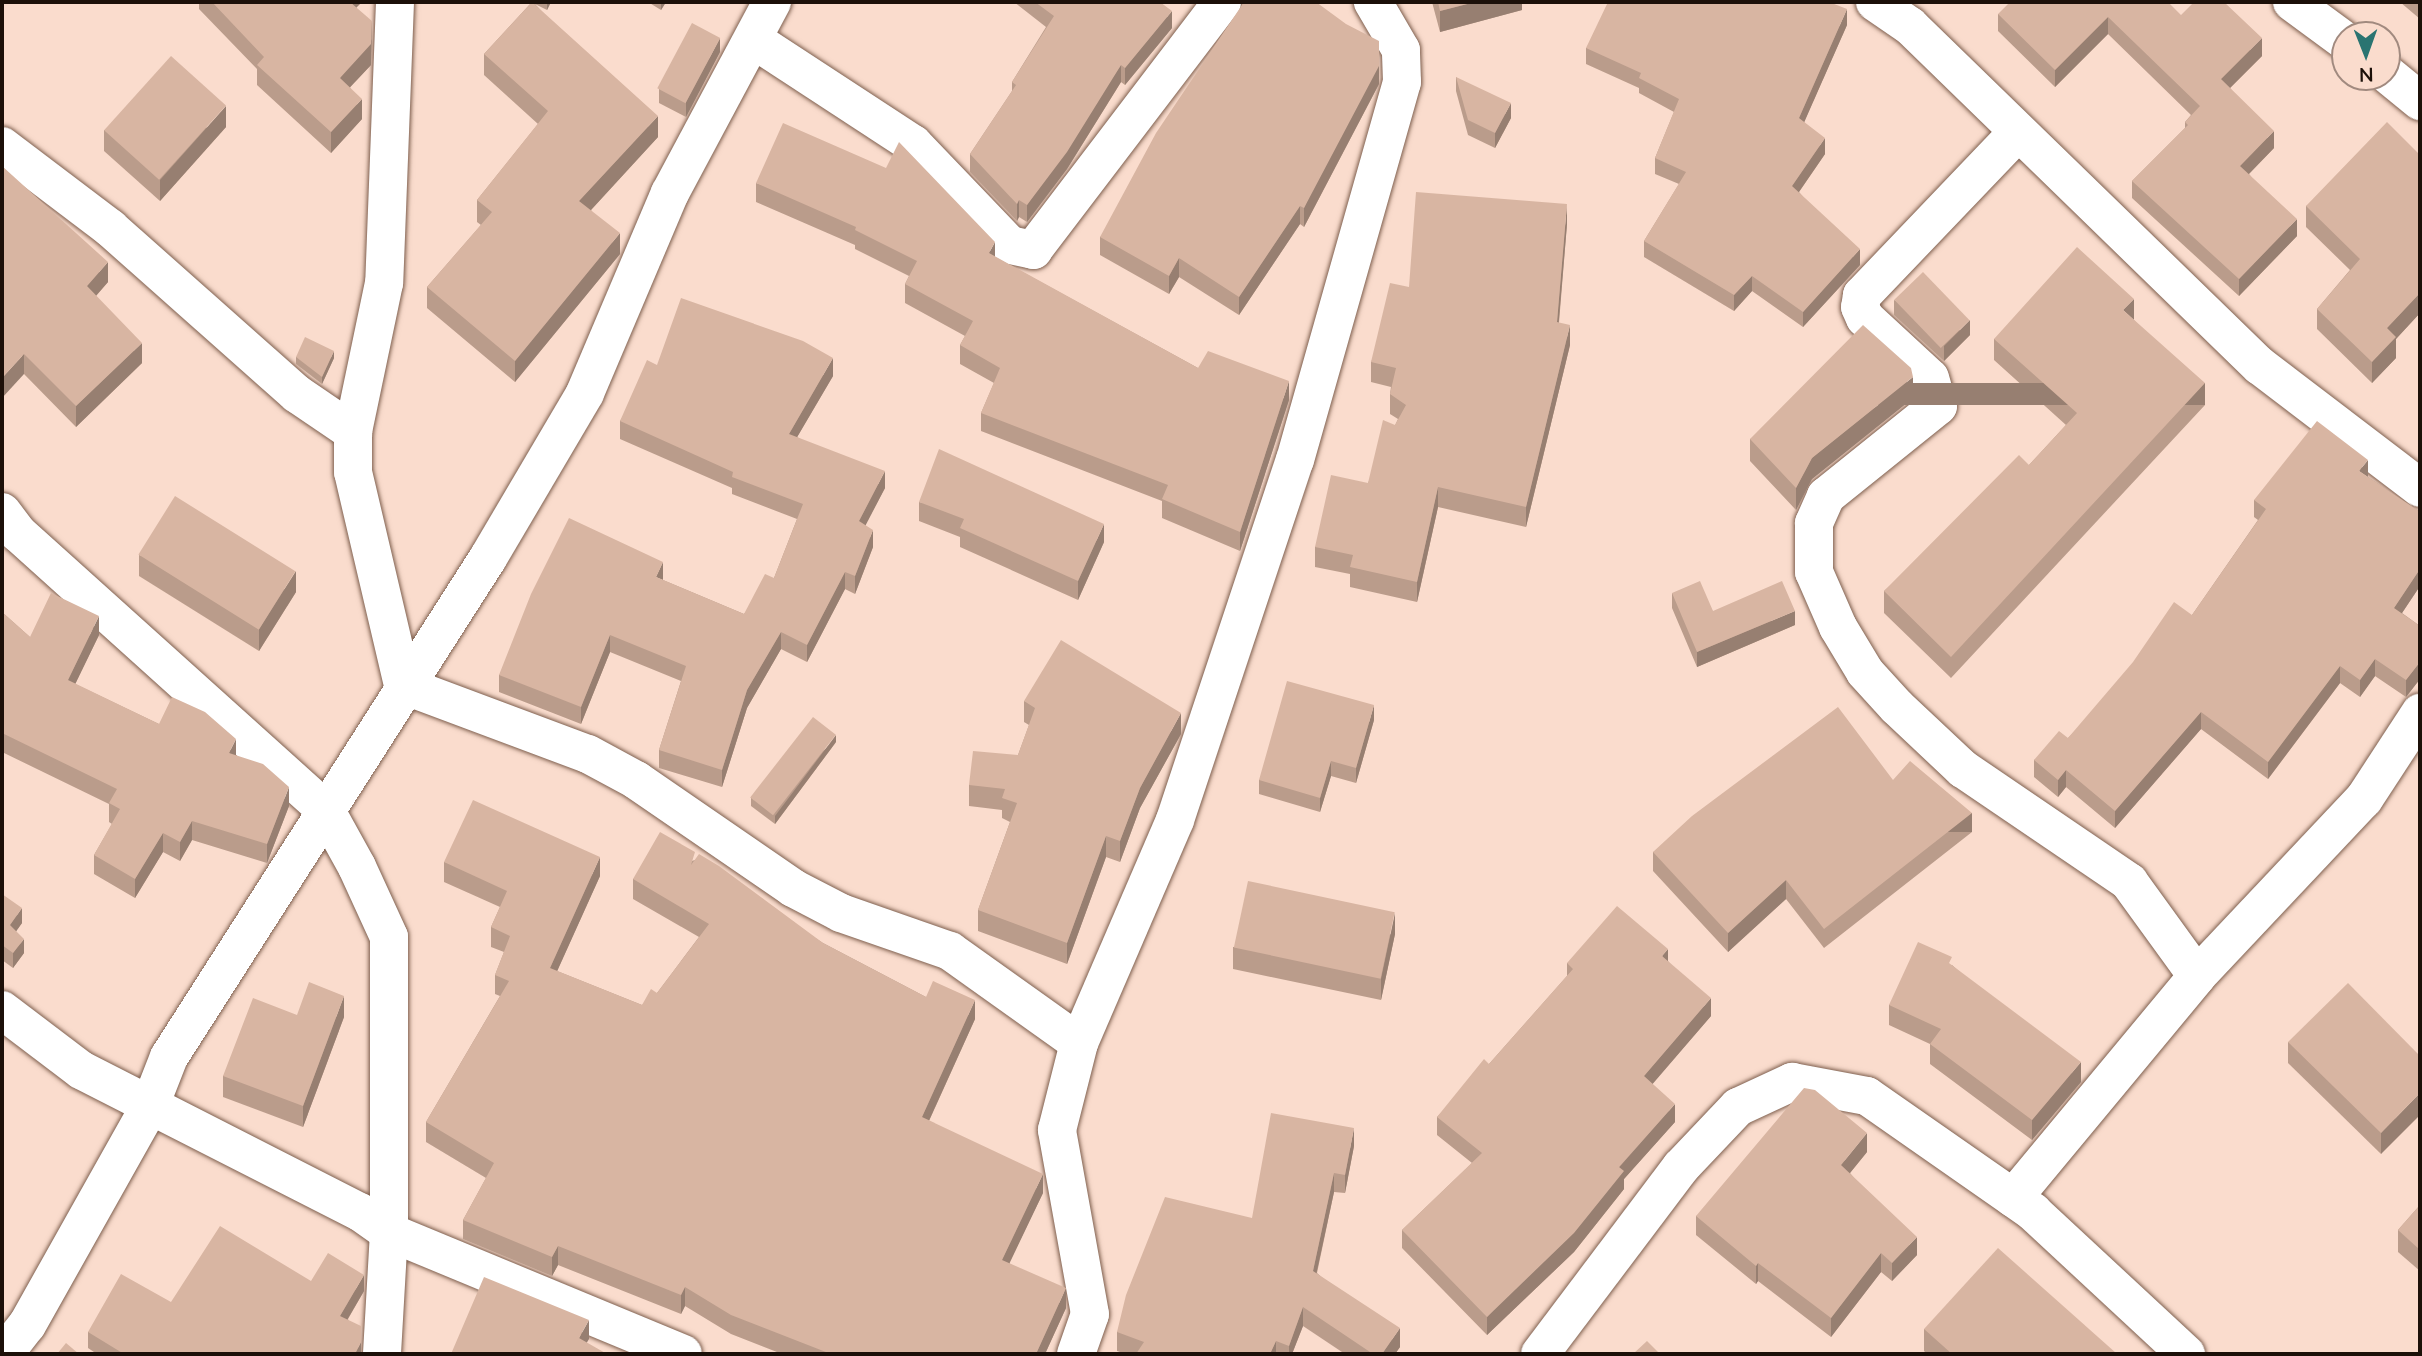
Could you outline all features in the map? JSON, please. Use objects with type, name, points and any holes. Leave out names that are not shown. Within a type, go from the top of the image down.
[{"type":"street","points":[[395,2],[384,284],[353,432],[354,472],[403,685]]},
{"type":"street","points":[[4,1354],[27,1325],[149,1108],[169,1057],[403,685],[488,558],[585,393],[670,193],[772,2]]},
{"type":"street","points":[[754,40],[913,144],[1010,245],[1033,250],[1222,2]]},
{"type":"street","points":[[1076,1354],[1090,1314],[1057,1130],[1079,1042],[1175,820],[1295,460],[1402,82],[1401,50],[1374,2]]},
{"type":"street","points":[[1874,2],[1910,26],[2260,366],[2420,488]]},
{"type":"street","points":[[2292,2],[2331,31]]},
{"type":"street","points":[[2401,85],[2420,101]]},
{"type":"street","points":[[2018,132],[1862,295],[1860,307],[1865,318],[1930,378],[1938,406],[1826,496],[1815,523],[1814,572],[1838,627],[1865,672],[1896,707],[1963,769],[2129,882],[2197,976]]},
{"type":"street","points":[[2,146],[110,228],[297,394],[353,432]]},
{"type":"street","points":[[2,512],[18,533],[325,809],[388,937],[389,1232],[382,1354]]},
{"type":"street","points":[[403,685],[588,754],[636,780],[793,888],[841,913],[950,951],[1079,1042]]},
{"type":"street","points":[[2013,1198],[2197,976],[2364,799],[2420,713]]},
{"type":"street","points":[[2,1010],[81,1070],[149,1108],[360,1212],[389,1232],[683,1354]]},
{"type":"street","points":[[1540,1354],[1681,1167],[1738,1107],[1792,1082],[1867,1096],[2013,1198],[2186,1354]]},
{"type":"building","points":[[212,2],[350,2],[372,21],[371,44],[340,78],[362,99],[331,132],[257,65],[264,57]]},
{"type":"building","points":[[532,2],[658,116],[579,201],[620,233],[515,361],[427,287],[492,212],[477,200],[548,111],[484,54]]},
{"type":"building","points":[[1035,2],[1160,2],[1172,11],[1125,68],[1121,65],[1067,152],[1027,205],[1019,200],[1017,204],[970,154],[1016,85],[1012,82],[1054,16]]},
{"type":"building","points":[[1244,2],[1316,2],[1346,24],[1379,41],[1379,66],[1304,208],[1300,206],[1239,297],[1179,258],[1169,276],[1100,237],[1156,133]]},
{"type":"building","points":[[1438,2],[1475,2],[1440,11]]},
{"type":"building","points":[[1608,2],[1829,2],[1847,9],[1799,118],[1825,138],[1792,186],[1860,249],[1803,312],[1752,276],[1734,295],[1644,241],[1686,172],[1655,158],[1679,99],[1639,78],[1641,73],[1586,48]]},
{"type":"building","points":[[2010,2],[2168,2],[2181,15],[2194,2],[2224,2],[2262,38],[2221,79],[2274,131],[2240,166],[2297,219],[2239,279],[2132,181],[2188,125],[2185,122],[2200,106],[2108,17],[2055,70],[1998,14]]},
{"type":"building","points":[[692,23],[720,38],[686,103],[657,88]]},
{"type":"building","points":[[171,56],[226,106],[159,180],[104,130]]},
{"type":"building","points":[[1456,77],[1511,103],[1495,133],[1468,120]]},
{"type":"building","points":[[2387,122],[2420,155],[2420,293],[2387,328],[2396,337],[2372,362],[2317,309],[2360,259],[2306,206]]},
{"type":"building","points":[[783,123],[886,168],[899,142],[995,242],[989,253],[1198,368],[1208,351],[1289,381],[1240,532],[1162,499],[1168,485],[981,413],[1000,368],[960,345],[973,321],[905,284],[917,261],[855,230],[856,227],[756,183]]},
{"type":"building","points":[[2,166],[108,262],[87,286],[142,343],[76,406],[24,354],[2,378]]},
{"type":"building","points":[[1416,192],[1567,204],[1557,322],[1570,325],[1526,507],[1438,487],[1417,582],[1350,567],[1353,555],[1315,547],[1331,475],[1368,483],[1383,420],[1395,425],[1406,405],[1390,394],[1396,368],[1371,362],[1390,283],[1409,287]]},
{"type":"building","points":[[2077,247],[2134,299],[2123,310],[2205,383],[1951,657],[1884,591],[2019,455],[2029,465],[2077,413],[1994,339]]},
{"type":"building","points":[[1923,272],[1970,320],[1941,348],[1894,300]]},
{"type":"building","points":[[681,298],[803,341],[833,358],[789,434],[885,471],[859,521],[873,530],[855,576],[845,572],[807,645],[781,632],[747,690],[722,770],[659,750],[686,666],[610,635],[581,707],[499,675],[531,594],[569,518],[663,562],[656,577],[744,614],[765,574],[774,578],[803,504],[732,477],[733,472],[620,421],[647,360],[657,365]]},
{"type":"building","points":[[1863,325],[1911,368],[1913,377],[1812,458],[1796,488],[1750,439]]},
{"type":"building","points":[[305,337],[334,351],[322,377],[296,357]]},
{"type":"building","points":[[2317,421],[2368,460],[2359,471],[2420,512],[2420,569],[2394,608],[2420,626],[2420,662],[2406,680],[2375,659],[2360,680],[2340,666],[2268,762],[2201,712],[2115,811],[2066,770],[2058,780],[2034,760],[2059,731],[2068,738],[2133,662],[2174,602],[2192,615],[2266,509],[2254,500]]},
{"type":"building","points":[[939,449],[1104,524],[1078,581],[960,528],[964,519],[919,502]]},
{"type":"building","points":[[175,496],[295,571],[259,630],[138,555]]},
{"type":"building","points":[[1700,581],[1713,611],[1782,581],[1795,611],[1697,652],[1672,593]]},
{"type":"building","points":[[51,593],[99,616],[68,680],[159,724],[172,697],[205,712],[236,739],[229,753],[263,764],[289,787],[267,844],[192,821],[180,842],[163,833],[135,879],[94,855],[120,809],[109,803],[117,789],[2,733],[2,612],[30,637]]},
{"type":"building","points":[[1061,640],[1181,713],[1140,788],[1120,841],[1106,836],[1067,943],[978,910],[1017,803],[1002,798],[1005,789],[969,785],[973,751],[1018,755],[1035,708],[1024,701]]},
{"type":"building","points":[[1287,681],[1374,705],[1356,768],[1331,761],[1320,798],[1259,780]]},
{"type":"building","points":[[1838,707],[1893,780],[1910,761],[1972,813],[1824,929],[1786,880],[1728,933],[1653,852],[1692,816]]},
{"type":"building","points":[[813,717],[836,735],[773,815],[750,797]]},
{"type":"building","points":[[473,800],[600,857],[550,968],[642,1005],[651,989],[657,993],[709,924],[633,879],[660,832],[695,852],[691,865],[699,854],[823,943],[926,997],[933,981],[975,1000],[922,1117],[1043,1174],[1002,1260],[1066,1288],[1036,1354],[831,1354],[731,1315],[685,1287],[681,1295],[558,1246],[552,1257],[463,1220],[494,1163],[426,1122],[509,981],[495,975],[510,936],[491,927],[507,891],[444,862]]},
{"type":"building","points":[[1248,881],[1395,912],[1381,979],[1234,948]]},
{"type":"building","points":[[2,894],[22,908],[10,925],[24,939],[13,953],[2,945]]},
{"type":"building","points":[[1617,906],[1668,949],[1662,956],[1711,998],[1644,1076],[1675,1104],[1619,1167],[1624,1171],[1574,1233],[1487,1317],[1402,1230],[1482,1153],[1437,1117],[1484,1059],[1489,1064],[1573,969],[1567,963]]},
{"type":"building","points":[[1918,942],[1952,957],[1949,963],[2081,1062],[2032,1120],[1930,1044],[1941,1029],[1889,1005]]},
{"type":"building","points":[[309,982],[344,996],[303,1106],[223,1076],[253,998],[297,1015]]},
{"type":"building","points":[[2348,983],[2420,1056],[2420,1093],[2381,1133],[2288,1042]]},
{"type":"building","points":[[1804,1088],[1815,1090],[1867,1133],[1841,1165],[1917,1237],[1892,1263],[1881,1253],[1831,1318],[1758,1263],[1756,1266],[1696,1216]]},
{"type":"building","points":[[1271,1113],[1354,1128],[1345,1175],[1334,1173],[1313,1271],[1400,1328],[1382,1354],[1373,1354],[1303,1307],[1289,1346],[1276,1341],[1270,1354],[1136,1354],[1144,1342],[1117,1332],[1126,1295],[1165,1197],[1252,1218]]},
{"type":"building","points":[[2420,1205],[2420,1250],[2398,1230]]},
{"type":"building","points":[[220,1226],[311,1281],[328,1253],[364,1275],[340,1316],[361,1326],[361,1342],[355,1354],[124,1354],[88,1332],[121,1274],[171,1302]]},
{"type":"building","points":[[1998,1248],[2116,1353],[1952,1354],[1924,1329]]},
{"type":"building","points":[[484,1277],[589,1320],[579,1338],[607,1354],[451,1354]]},
{"type":"building","points":[[1647,1341],[1660,1354],[1633,1354]]},
{"type":"building","points":[[66,1343],[79,1354],[57,1354]]}]
